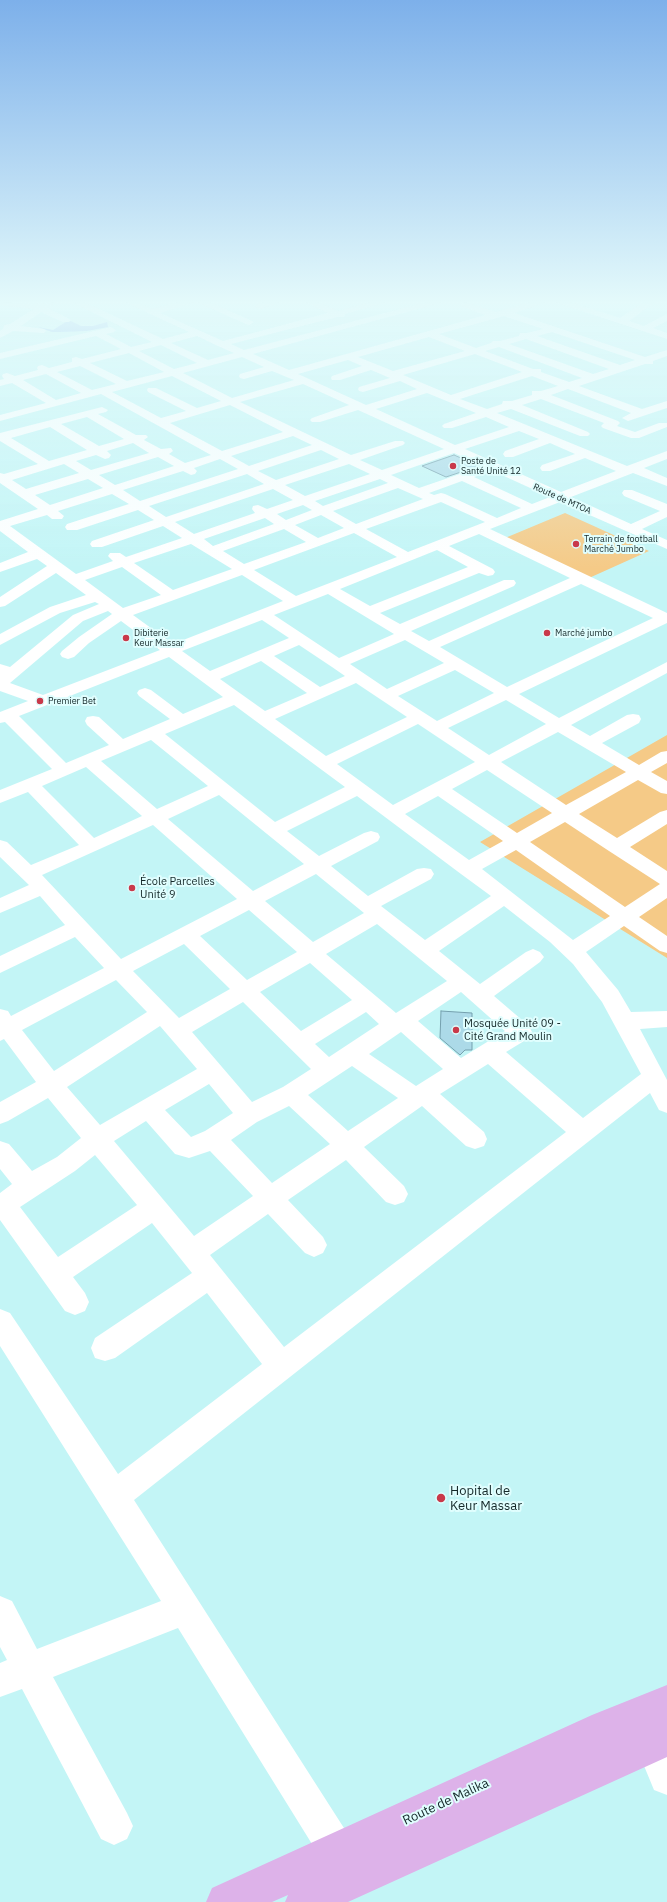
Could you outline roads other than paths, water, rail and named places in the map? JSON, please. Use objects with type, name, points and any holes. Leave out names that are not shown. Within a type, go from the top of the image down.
[{"type":"main road","name":"Route de Malika","points":[[226,1902],[338,1852],[605,1728],[667,1703]]},
{"type":"main road","points":[[305,1902],[352,1879],[570,1783],[662,1753]]},
{"type":"street","points":[[32,391],[56,404]]},
{"type":"street","points":[[84,391],[90,394]]},
{"type":"street","points":[[8,414],[56,404],[103,391],[409,558]]},
{"type":"street","points":[[208,391],[434,500]]},
{"type":"street","points":[[160,422],[270,391]]},
{"type":"street","name":"Route de MTOA","points":[[324,391],[453,450],[667,545]]},
{"type":"street","points":[[316,420],[421,391]]},
{"type":"street","points":[[432,391],[585,454],[663,481]]},
{"type":"street","points":[[437,406],[475,391]]},
{"type":"street","points":[[479,391],[584,438]]},
{"type":"street","points":[[530,391],[635,436],[665,426]]},
{"type":"street","points":[[448,426],[554,391]]},
{"type":"street","points":[[581,391],[665,426]]},
{"type":"street","points":[[182,406],[218,396]]},
{"type":"street","points":[[1,437],[128,405],[149,398],[165,397],[196,412]]},
{"type":"street","points":[[510,454],[555,441],[584,438],[611,425],[666,405]]},
{"type":"street","points":[[8,414],[29,430]]},
{"type":"street","points":[[89,414],[317,543]]},
{"type":"street","points":[[52,424],[146,479]]},
{"type":"street","points":[[75,579],[519,427]]},
{"type":"street","points":[[1,478],[172,428]]},
{"type":"street","points":[[4,532],[48,510],[294,432]]},
{"type":"street","points":[[1,437],[47,465]]},
{"type":"street","points":[[24,494],[196,442]]},
{"type":"street","points":[[97,544],[399,443]]},
{"type":"street","points":[[72,526],[322,446]]},
{"type":"street","points":[[241,449],[270,463]]},
{"type":"street","points":[[546,468],[585,454]]},
{"type":"street","points":[[64,771],[4,717],[667,456]]},
{"type":"street","points":[[66,460],[295,602]]},
{"type":"street","points":[[418,492],[492,467]]},
{"type":"street","points":[[319,470],[349,485]]},
{"type":"street","points":[[463,477],[533,510]]},
{"type":"street","points":[[1,478],[172,596]]},
{"type":"street","points":[[663,481],[628,493],[667,509]]},
{"type":"street","points":[[211,551],[399,483]]},
{"type":"street","points":[[166,496],[213,532]]},
{"type":"street","points":[[0,640],[55,610],[110,605],[172,596],[441,497],[498,523]]},
{"type":"street","points":[[284,508],[303,518]]},
{"type":"street","points":[[630,529],[667,512]]},
{"type":"street","points":[[240,523],[259,534]]},
{"type":"street","points":[[481,530],[666,618]]},
{"type":"street","points":[[4,532],[39,553],[75,579],[531,915],[572,951],[596,977],[625,1020],[667,1103]]},
{"type":"street","points":[[439,546],[538,598]]},
{"type":"street","points":[[0,568],[39,553]]},
{"type":"street","points":[[0,603],[56,566]]},
{"type":"street","points":[[369,612],[480,567]]},
{"type":"street","points":[[428,647],[582,578]]},
{"type":"street","points":[[338,664],[509,583]]},
{"type":"street","points":[[330,589],[667,789]]},
{"type":"street","points":[[68,654],[84,640],[110,605]]},
{"type":"street","points":[[43,701],[2,686],[1,682],[6,671],[78,618],[110,605]]},
{"type":"street","points":[[9,612],[36,621]]},
{"type":"street","points":[[264,615],[667,880]]},
{"type":"street","points":[[435,728],[666,618]]},
{"type":"street","points":[[208,678],[300,639]]},
{"type":"street","points":[[262,655],[320,694]]},
{"type":"street","points":[[386,695],[455,664]]},
{"type":"street","points":[[392,813],[667,667]]},
{"type":"street","points":[[264,718],[358,676]]},
{"type":"street","points":[[145,693],[181,720]]},
{"type":"street","points":[[1,795],[64,771],[235,698]]},
{"type":"street","points":[[324,763],[420,717]]},
{"type":"street","points":[[590,743],[634,719]]},
{"type":"street","points":[[93,721],[121,746]]},
{"type":"street","points":[[152,733],[470,988],[521,1032],[420,1096],[191,1252]]},
{"type":"street","points":[[468,869],[667,756]]},
{"type":"street","points":[[89,760],[367,1001],[399,1022],[460,1070]]},
{"type":"street","points":[[30,785],[65,818],[91,847]]},
{"type":"street","points":[[0,906],[36,880],[91,847],[221,787]]},
{"type":"street","points":[[274,830],[358,788]]},
{"type":"street","points":[[439,788],[667,946]]},
{"type":"street","points":[[616,847],[667,816]]},
{"type":"street","points":[[281,1365],[155,1207],[3,1026],[119,970],[372,836]]},
{"type":"street","points":[[2,850],[36,880],[78,927],[177,1030],[249,1115]]},
{"type":"street","points":[[177,1030],[312,953],[424,874]]},
{"type":"street","points":[[572,951],[667,889]]},
{"type":"street","points":[[424,951],[505,896]]},
{"type":"street","points":[[0,965],[78,927]]},
{"type":"street","points":[[186,934],[328,1071]]},
{"type":"street","points":[[148,1108],[184,1146],[188,1148],[194,1147],[214,1138],[249,1115],[291,1094],[328,1071],[399,1022],[533,957]]},
{"type":"street","points":[[299,1043],[367,1001]]},
{"type":"street","points":[[0,1114],[51,1085],[161,1014]]},
{"type":"street","points":[[625,1020],[667,1019]]},
{"type":"street","points":[[490,1052],[583,1132]]},
{"type":"street","points":[[352,1054],[420,1096],[475,1139]]},
{"type":"street","points":[[75,1302],[2,1206],[29,1186],[66,1164],[97,1139],[213,1071]]},
{"type":"street","points":[[114,1496],[654,1076]]},
{"type":"street","points":[[291,1094],[347,1145],[395,1194]]},
{"type":"street","points":[[214,1138],[314,1245]]},
{"type":"street","points":[[0,1151],[29,1186]]},
{"type":"street","points":[[55,1274],[155,1207]]},
{"type":"street","points":[[105,1348],[210,1276]]},
{"type":"street","points":[[0,1322],[114,1496],[338,1852]]},
{"type":"street","points":[[15,1674],[185,1609]]},
{"type":"street","points":[[0,1613],[15,1674],[114,1826]]},
{"type":"place","name":"Poste de Santé Unité 12","points":[[453,466]]},
{"type":"place","name":"Terrain de football Marché Jumbo","points":[[576,544]]},
{"type":"place","name":"Marché jumbo","points":[[547,633]]},
{"type":"place","name":"Dibiterie Keur Massar","points":[[126,638]]},
{"type":"place","name":"Premier Bet","points":[[40,701]]},
{"type":"place","name":"École Parcelles Unité 9","points":[[132,888]]},
{"type":"place","name":"Mosquée Unité 09 - Cité Grand Moulin","points":[[456,1030]]},
{"type":"place","name":"Hopital de Keur Massar","points":[[441,1498]]}]
